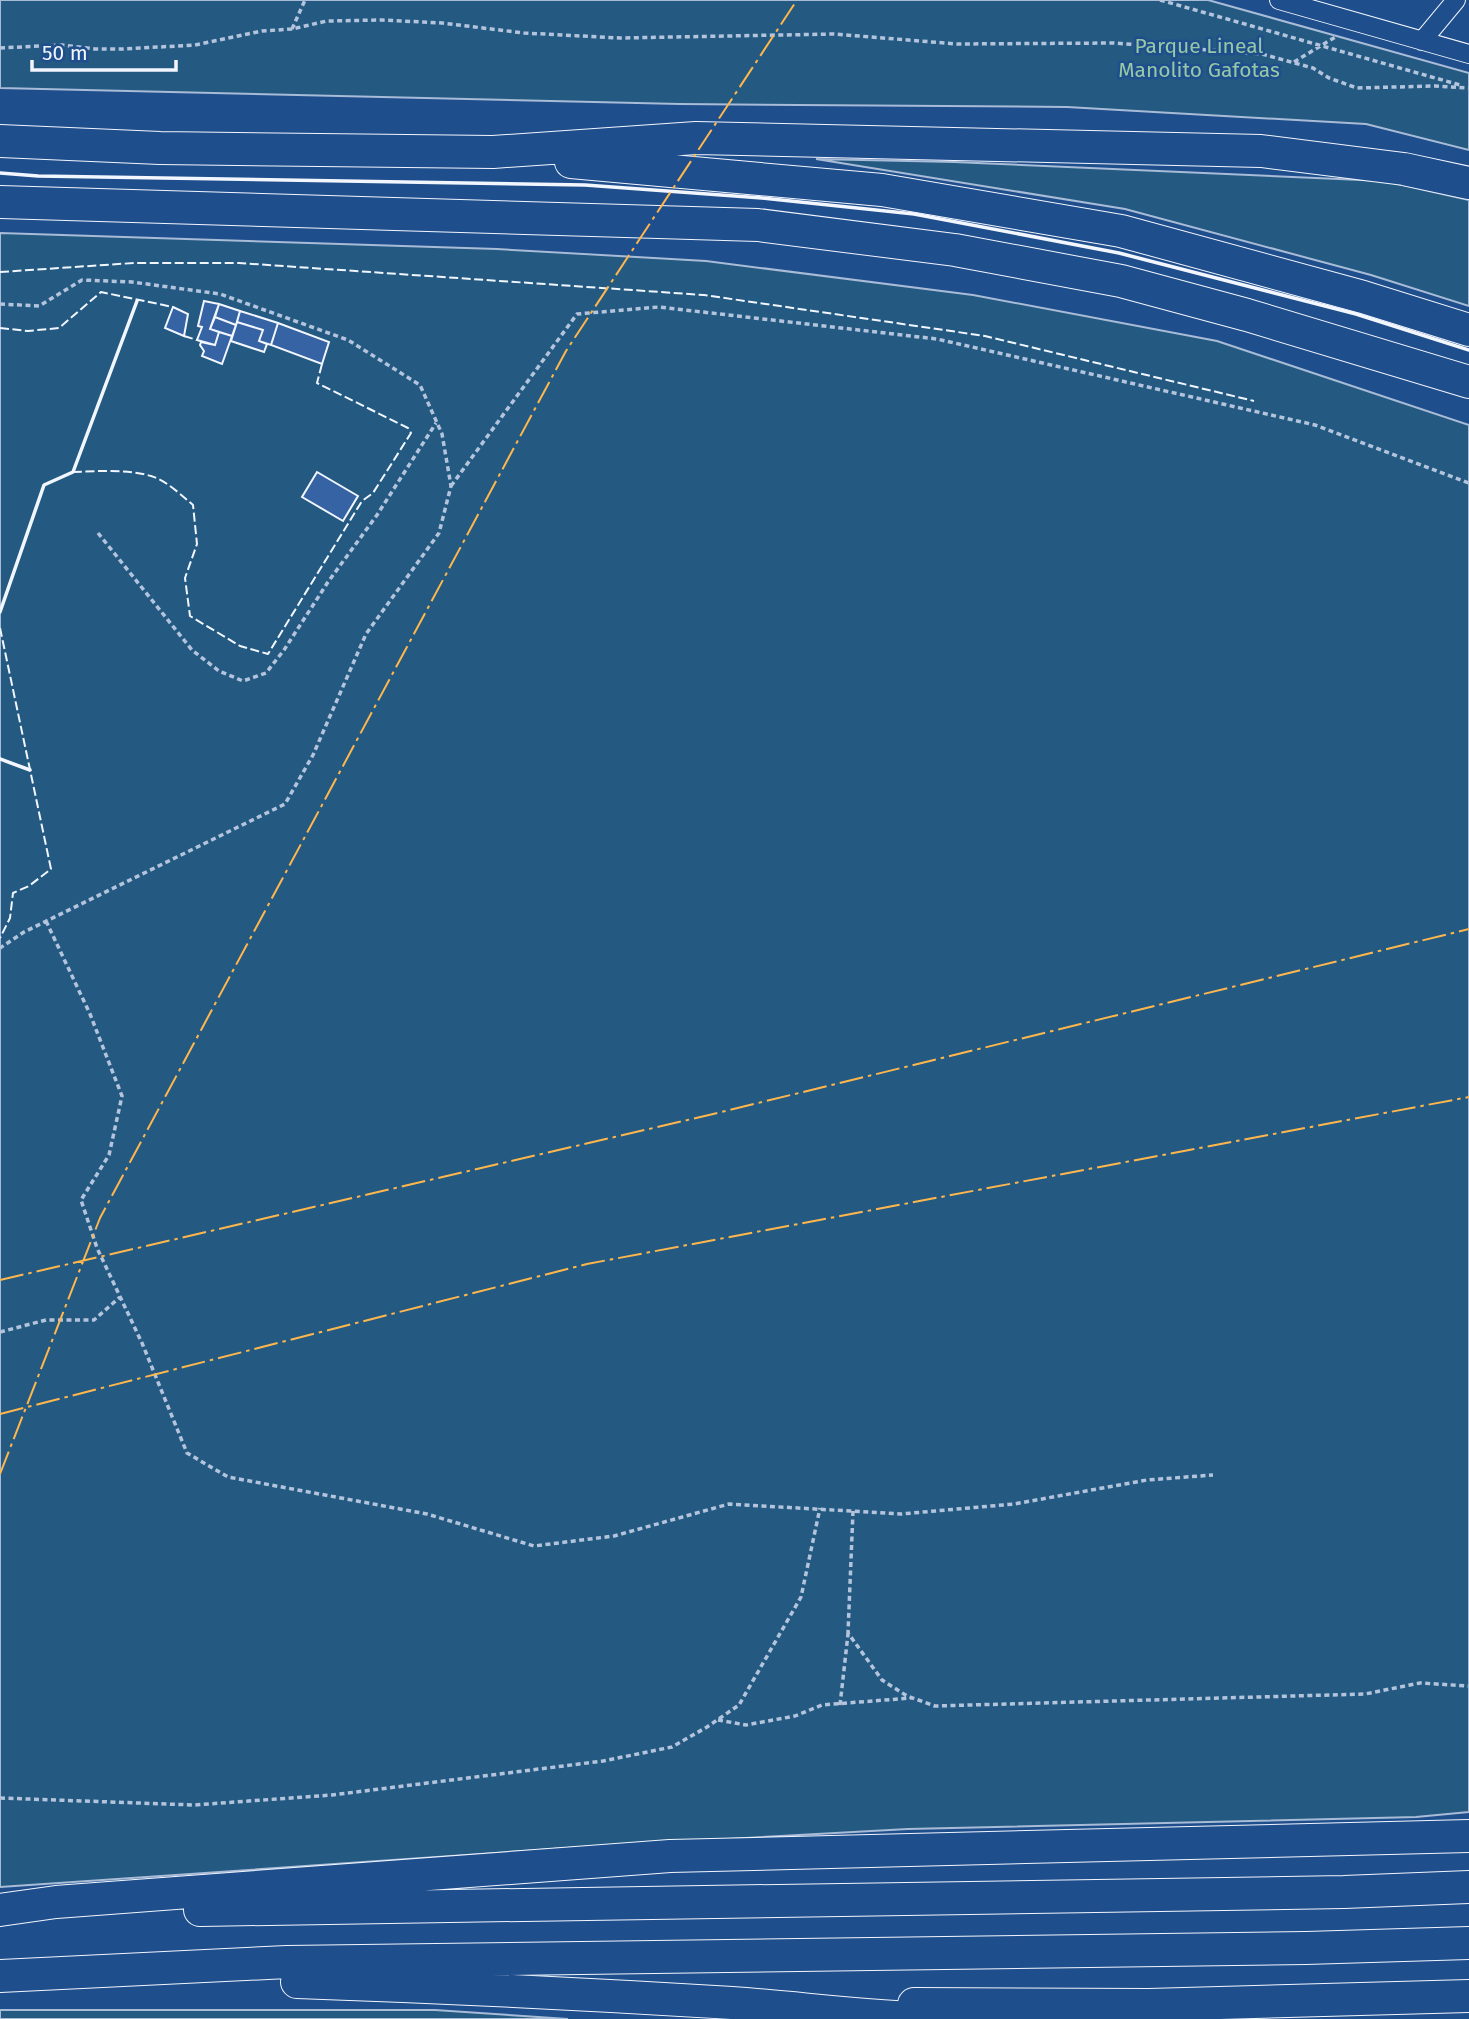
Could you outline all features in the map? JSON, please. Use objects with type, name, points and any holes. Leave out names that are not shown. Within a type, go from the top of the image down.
[{"type":"highway","points":[[0,141],[160,148],[493,152],[696,138],[1261,151],[1404,169],[1469,183]]},
{"type":"highway","points":[[493,152],[882,190],[1121,231],[1363,297],[1469,330]]},
{"type":"highway","points":[[0,202],[758,225],[954,250],[1121,281],[1247,315],[1469,382]]},
{"type":"highway","points":[[1247,315],[1307,348],[1469,402]]},
{"type":"highway","points":[[1317,1839],[1469,1826]]},
{"type":"highway","points":[[0,1910],[56,1902],[670,1856],[1469,1836]]},
{"type":"highway","points":[[0,1916],[873,1898],[1344,1892],[1469,1887]]},
{"type":"highway","points":[[0,1976],[287,1962],[1306,1948],[1469,1943]]},
{"type":"highway","points":[[0,1986],[115,1982],[295,1982],[503,1990],[744,2004],[872,2017],[938,2019]]},
{"type":"highway","points":[[744,2004],[1149,2005],[1469,1996]]},
{"type":"street","points":[[1279,0],[1469,54]]},
{"type":"street","points":[[1422,41],[1456,0]]},
{"type":"path","points":[[292,29],[305,0]]},
{"type":"path","points":[[1160,0],[1469,88]]},
{"type":"path","points":[[0,48],[62,45],[123,49],[195,45],[262,31],[292,29],[327,22],[382,20],[442,23],[524,33],[620,37],[834,34],[957,44],[1113,43],[1262,54],[1313,68],[1329,78],[1357,88],[1469,88]]},
{"type":"path","points":[[1294,62],[1346,31],[1349,20]]},
{"type":"path","points":[[0,304],[39,306],[82,280],[132,282],[220,294],[348,340],[420,385],[442,434],[451,486]]},
{"type":"path","points":[[0,948],[24,932],[285,804],[313,755],[366,634],[439,533],[451,486],[577,314],[659,307],[937,339],[1315,425],[1469,483]]},
{"type":"path","points":[[98,533],[191,650],[219,671],[243,681],[266,673],[284,650],[437,422]]},
{"type":"path","points":[[46,921],[90,1014],[122,1096],[109,1155],[81,1200],[97,1248],[142,1343],[187,1454],[228,1477],[427,1514],[534,1546],[614,1536],[729,1504],[901,1514],[1014,1504],[1147,1480],[1213,1475]]},
{"type":"path","points":[[0,1332],[46,1320],[94,1320],[120,1297]]},
{"type":"path","points":[[0,1798],[194,1805],[332,1796],[603,1761],[672,1747],[738,1705],[801,1598],[820,1508]]},
{"type":"path","points":[[840,1704],[848,1633],[853,1511]]},
{"type":"path","points":[[848,1633],[882,1679],[935,1706],[1365,1694],[1420,1683],[1469,1686]]},
{"type":"path","points":[[718,1720],[746,1725],[795,1716],[822,1704],[915,1698]]},
{"type":"green space","name":"Parque Lineal Manolito Gafotas","points":[[0,0],[1208,0],[1469,73],[1469,150],[1366,124],[1067,107],[680,104],[0,88]]},
{"type":"green space","points":[[816,159],[954,162],[1384,181],[1469,200],[1469,306],[1371,275],[1125,209]]},
{"type":"green space","points":[[0,233],[497,249],[706,261],[973,295],[1217,341],[1469,425],[1469,1812],[1416,1817],[908,1829],[582,1847],[0,1887]]},
{"type":"green space","points":[[0,2010],[435,2010],[568,2019],[0,2019]]},
{"type":"building","points":[[204,301],[219,304],[210,329],[219,332],[215,345],[197,340],[202,327],[198,326]]},
{"type":"building","points":[[219,304],[240,311],[236,325],[215,317]]},
{"type":"building","points":[[173,307],[188,314],[184,336],[165,328]]},
{"type":"building","points":[[240,311],[278,323],[271,345],[259,341],[263,330],[237,322]]},
{"type":"building","points":[[215,317],[236,325],[232,336],[210,329]]},
{"type":"building","points":[[237,322],[263,330],[259,341],[267,344],[264,352],[231,341]]},
{"type":"building","points":[[278,323],[329,342],[322,364],[271,345]]},
{"type":"building","points":[[219,332],[232,336],[222,364],[202,356],[204,351],[200,345],[201,342],[215,345]]},
{"type":"building","points":[[317,472],[358,496],[343,521],[302,497]]},
{"type":"fence","points":[[0,272],[134,263],[239,263],[704,295],[985,336],[1254,401]]},
{"type":"fence","points":[[0,328],[28,331],[59,328],[101,292],[173,307]]},
{"type":"fence","points":[[184,336],[197,340]]},
{"type":"fence","points":[[73,472],[122,471],[151,476],[168,485],[193,505],[197,544],[185,578],[190,616],[240,646],[268,654],[362,501],[373,493],[411,433],[408,428],[317,383],[322,364]]},
{"type":"fence","points":[[0,628],[51,869],[29,886],[13,893],[10,918],[0,938]]},
{"type":"wall","points":[[0,173],[38,176],[585,185],[762,198],[914,214],[1119,253],[1356,314],[1469,350]]},
{"type":"wall","points":[[0,612],[44,485],[73,472],[137,301]]},
{"type":"wall","points":[[0,759],[30,770]]},
{"type":"power","points":[[0,1474],[100,1218],[566,351],[797,0]]},
{"type":"power","points":[[0,1280],[709,1115],[1469,929]]},
{"type":"power","points":[[0,1414],[587,1264],[1469,1097]]}]
